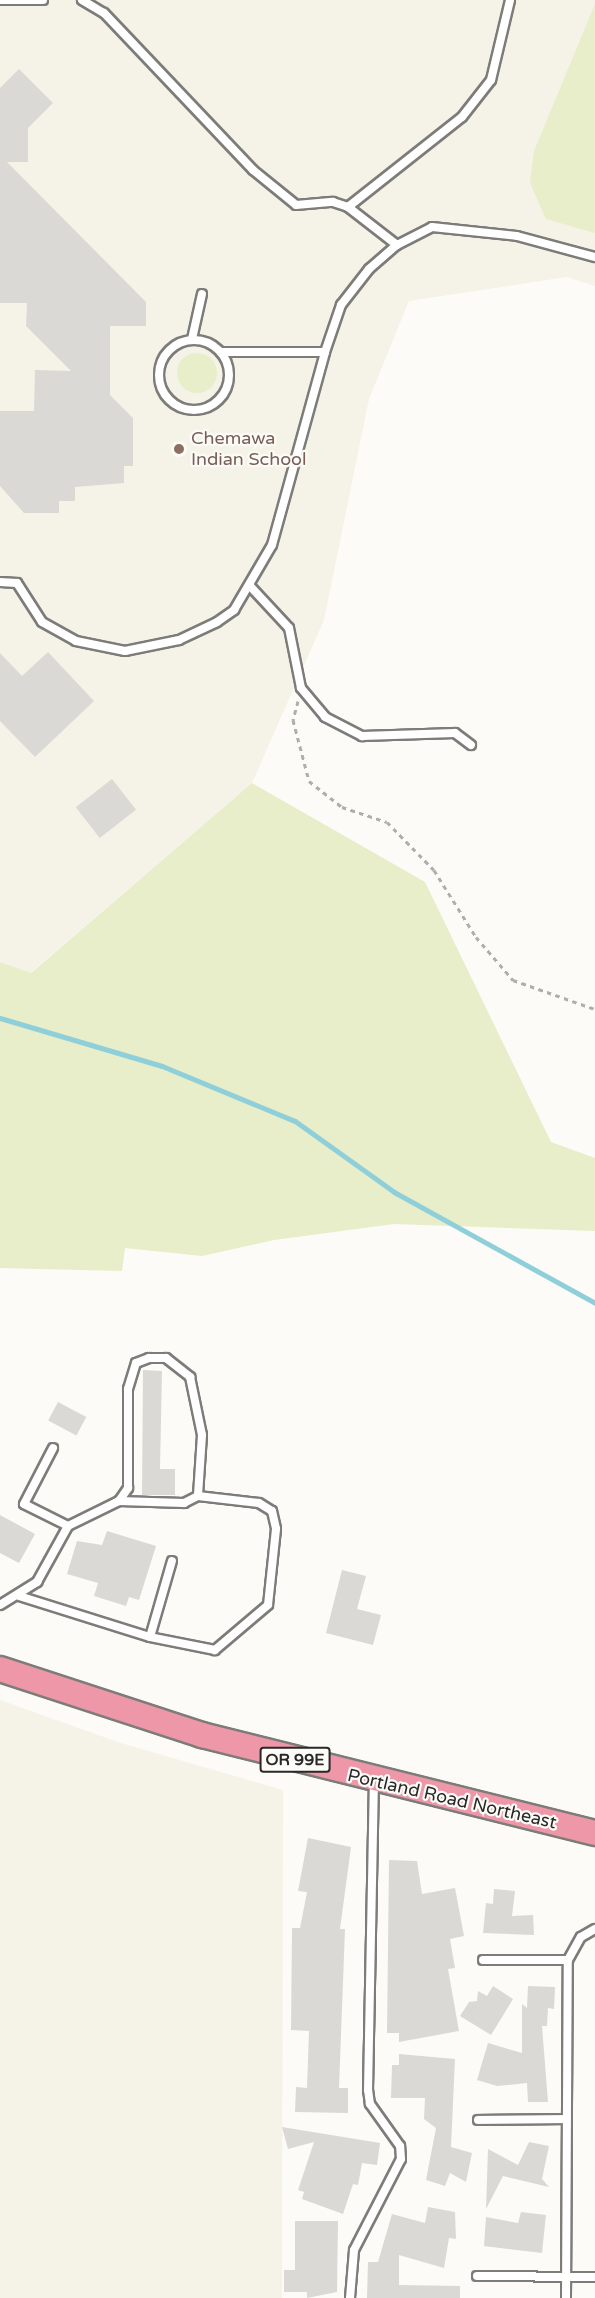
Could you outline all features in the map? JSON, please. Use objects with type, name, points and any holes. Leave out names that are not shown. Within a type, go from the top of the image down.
[{"type":"main road","name":"Portland Road Northeast","points":[[0,1669],[202,1735],[374,1781],[595,1833]]},
{"type":"lane","points":[[0,0],[43,0]]},
{"type":"lane","points":[[82,0],[104,12],[253,170],[296,205],[333,202],[348,207],[397,245]]},
{"type":"lane","points":[[348,207],[469,108],[490,80],[510,0]]},
{"type":"lane","points":[[0,582],[17,583],[42,622],[76,641],[125,651],[179,640],[217,622],[234,610],[272,545],[324,352],[341,305],[369,269],[397,245],[432,227],[517,236],[595,257]]},
{"type":"lane","points":[[192,339],[202,294]]},
{"type":"lane","points":[[220,352],[229,373],[222,396],[203,409],[179,407],[162,391],[159,368],[171,348],[192,339],[220,352],[324,352]]},
{"type":"lane","points":[[250,586],[289,628],[301,688],[325,717],[362,736],[454,733],[471,744]]},
{"type":"lane","points":[[119,1501],[128,1488],[128,1389],[136,1363],[149,1358],[166,1358],[190,1377],[202,1435],[198,1496]]},
{"type":"lane","points":[[52,1448],[24,1504],[68,1526]]},
{"type":"lane","points":[[0,1605],[19,1596],[37,1582],[68,1526],[119,1501],[184,1503],[198,1496],[259,1503],[272,1510],[276,1529],[268,1605],[215,1650],[150,1637],[19,1596]]},
{"type":"lane","points":[[150,1637],[172,1561]]},
{"type":"lane","points":[[350,2298],[354,2250],[401,2158],[400,2146],[370,2104],[368,2090],[374,1781]]},
{"type":"lane","points":[[566,2298],[568,1960],[581,1937],[595,1929]]},
{"type":"lane","points":[[483,1960],[568,1960]]},
{"type":"lane","points":[[478,2120],[566,2119]]},
{"type":"lane","points":[[477,2276],[595,2277]]},
{"type":"path","points":[[301,688],[293,720],[309,781],[342,807],[387,822],[434,870],[476,938],[513,980],[595,1009]]},
{"type":"shaded area","name":"Chemawa Indian School","points":[[0,0],[595,0],[595,286],[567,277],[409,301],[369,399],[324,620],[252,783],[30,973],[0,962]]},
{"type":"shaded area","points":[[0,1700],[121,1743],[283,1790],[282,2298],[0,2298]]},
{"type":"green space","points":[[595,4],[595,233],[546,219],[530,183],[534,151]]},
{"type":"green space","points":[[197,353],[205,354],[211,359],[216,365],[216,381],[211,387],[205,392],[197,393],[189,392],[183,387],[178,381],[177,373],[178,365],[183,359],[189,354]]},
{"type":"green space","points":[[252,783],[425,882],[551,1142],[595,1158],[595,1231],[394,1224],[274,1240],[202,1256],[125,1248],[122,1271],[0,1268],[0,962],[31,973]]},
{"type":"building","points":[[19,69],[53,103],[28,128],[28,162],[7,162],[146,302],[146,326],[110,326],[110,395],[133,418],[133,466],[124,466],[124,483],[75,487],[75,501],[59,501],[59,513],[24,513],[0,486],[0,411],[34,411],[35,370],[71,371],[26,326],[27,303],[0,303],[0,88]]},
{"type":"building","points":[[48,652],[94,701],[35,757],[0,721],[0,653],[22,676]]},
{"type":"building","points":[[112,779],[136,810],[100,838],[76,807]]},
{"type":"building","points":[[143,1370],[162,1371],[160,1469],[175,1469],[175,1495],[142,1495]]},
{"type":"building","points":[[58,1402],[86,1417],[76,1436],[48,1421]]},
{"type":"building","points":[[0,1515],[35,1534],[19,1563],[0,1553]]},
{"type":"building","points":[[107,1531],[156,1546],[139,1600],[129,1597],[126,1606],[94,1596],[98,1583],[67,1574],[77,1541],[102,1545]]},
{"type":"building","points":[[342,1570],[366,1576],[357,1609],[381,1615],[373,1645],[326,1633]]},
{"type":"building","points":[[308,1838],[351,1847],[340,1929],[345,1929],[339,2088],[348,2088],[348,2113],[295,2112],[296,2087],[307,2088],[309,2031],[291,2030],[292,1928],[300,1928],[307,1892],[298,1891]]},
{"type":"building","points":[[389,1860],[417,1861],[422,1894],[455,1888],[464,1936],[450,1939],[455,1968],[448,1969],[459,2031],[399,2042],[399,2033],[387,2033]]},
{"type":"building","points":[[494,1889],[515,1891],[512,1916],[533,1915],[534,1935],[483,1933],[486,1903],[493,1904]]},
{"type":"building","points":[[493,1986],[513,1999],[491,2035],[460,2016],[469,2002],[477,2001],[478,1991],[487,1996]]},
{"type":"building","points":[[528,1986],[555,1987],[554,2009],[548,2008],[547,2026],[542,2026],[548,2102],[528,2102],[527,2083],[497,2086],[477,2080],[488,2043],[522,2053],[522,2004],[527,2008]]},
{"type":"building","points":[[399,2054],[455,2059],[451,2147],[472,2153],[466,2182],[450,2173],[445,2186],[426,2180],[436,2128],[424,2119],[425,2098],[391,2098],[392,2065],[399,2065]]},
{"type":"building","points":[[282,2127],[380,2143],[377,2165],[362,2163],[358,2185],[353,2184],[343,2214],[302,2199],[304,2192],[298,2190],[314,2142],[288,2149]]},
{"type":"building","points":[[529,2142],[549,2146],[542,2179],[549,2187],[503,2176],[486,2209],[488,2149],[518,2165]]},
{"type":"building","points":[[428,2207],[455,2212],[456,2239],[449,2238],[444,2268],[399,2255],[399,2285],[460,2286],[460,2298],[367,2298],[368,2262],[378,2262],[392,2214],[425,2223]]},
{"type":"building","points":[[521,2212],[546,2215],[542,2253],[484,2246],[486,2217],[518,2223]]},
{"type":"building","points":[[295,2221],[338,2221],[337,2292],[307,2298],[307,2292],[284,2292],[284,2270],[295,2270]]},
{"type":"waterway","points":[[0,1018],[162,1066],[295,1121],[394,1192],[595,1303]]},
{"type":"place","name":"Chemawa Indian School","points":[[179,449]]}]
